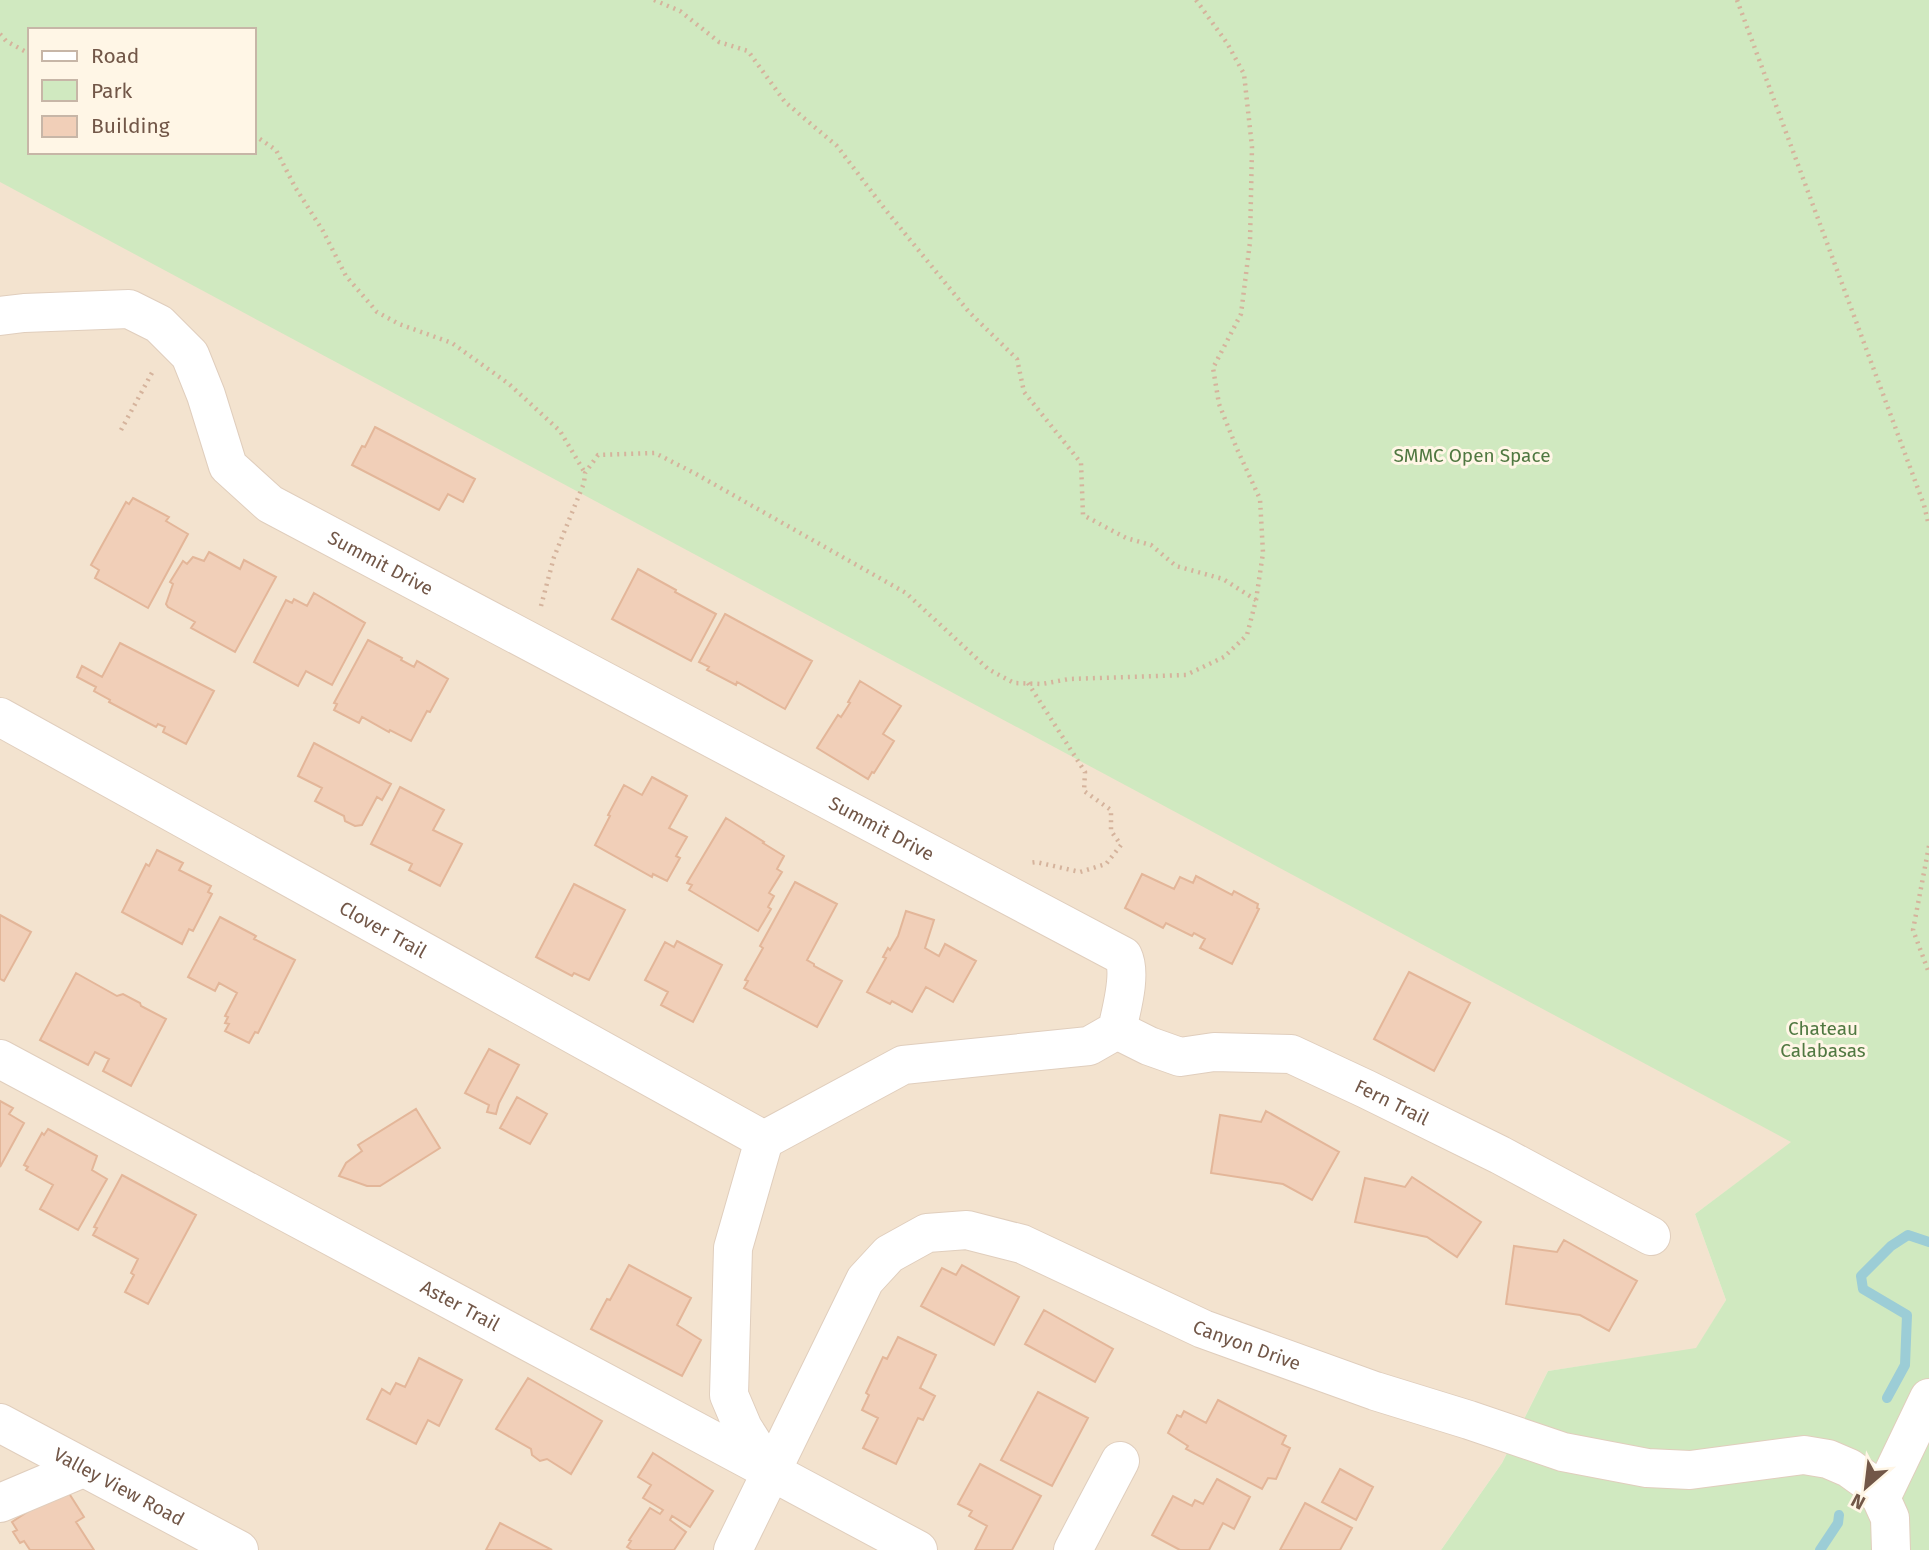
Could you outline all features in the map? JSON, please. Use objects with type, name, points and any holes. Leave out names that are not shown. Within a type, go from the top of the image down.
[{"type":"street","name":"Summit Drive","points":[[0,316],[129,309],[159,324],[190,355],[206,395],[228,466],[270,503],[1123,957],[1126,971],[1117,1030]]},
{"type":"street","name":"Clover Trail","points":[[0,717],[764,1140]]},
{"type":"street","points":[[771,1472],[743,1428],[729,1395],[733,1248],[764,1140],[903,1065],[1088,1046],[1117,1030]]},
{"type":"street","name":"Fern Trail","points":[[1117,1030],[1149,1046],[1180,1056],[1214,1052],[1290,1054],[1366,1088],[1500,1155],[1651,1236]]},
{"type":"street","name":"Aster Trail","points":[[0,1059],[918,1550]]},
{"type":"street","name":"Canyon Drive","points":[[733,1550],[865,1280],[889,1254],[927,1233],[967,1230],[1023,1244],[1203,1329],[1375,1391],[1563,1451],[1647,1468],[1690,1470],[1804,1455],[1828,1459],[1849,1468],[1867,1481],[1881,1498],[1890,1518],[1891,1550]]},
{"type":"street","points":[[1881,1498],[1929,1398]]},
{"type":"street","name":"Valley View Road","points":[[0,1423],[239,1550]]},
{"type":"street","points":[[1073,1550],[1120,1461]]},
{"type":"street","points":[[0,1503],[83,1468]]},
{"type":"path","points":[[654,0],[680,11],[719,42],[748,51],[785,102],[837,146],[969,312],[1017,359],[1024,392],[1081,463],[1083,515],[1126,538],[1151,545],[1176,566],[1223,579],[1256,600]]},
{"type":"path","points":[[533,642],[554,557],[584,483],[585,473],[598,455],[655,453],[906,593],[988,669],[1014,682],[1041,684],[1069,679],[1185,675],[1224,657],[1247,635],[1264,553],[1260,499],[1219,404],[1213,368],[1241,314],[1250,242],[1252,147],[1244,74],[1227,43],[1196,0]]},
{"type":"path","points":[[1738,0],[1924,505],[1929,526]]},
{"type":"path","points":[[0,34],[6,41],[28,53]]},
{"type":"path","points":[[256,136],[275,150],[346,276],[377,312],[399,324],[452,343],[509,384],[560,430],[585,473]]},
{"type":"path","points":[[121,430],[171,337]]},
{"type":"path","points":[[980,879],[998,864],[1036,862],[1080,872],[1106,864],[1121,845],[1111,831],[1111,810],[1084,791],[1085,772],[1028,683]]},
{"type":"path","points":[[1929,846],[1913,930],[1929,973]]},
{"type":"shaded area","points":[[0,181],[627,458],[1792,1142],[1695,1214],[1726,1300],[1696,1349],[1548,1371],[1502,1463],[1441,1550],[0,1550]]},
{"type":"green space","name":"SMMC Open Space","points":[[0,0],[1929,0],[1929,1550],[1441,1550],[1502,1463],[1548,1371],[1696,1348],[1726,1300],[1695,1214],[1791,1142],[0,182]]},
{"type":"building","points":[[375,427],[475,479],[463,502],[448,494],[439,510],[352,465]]},
{"type":"building","points":[[133,498],[169,517],[166,521],[188,534],[148,608],[95,578],[99,570],[91,565],[126,502],[129,504]]},
{"type":"building","points":[[209,552],[240,569],[244,560],[276,577],[235,652],[191,628],[195,622],[166,604],[173,584],[170,582],[183,561],[187,564],[193,557],[204,561]]},
{"type":"building","points":[[638,569],[716,614],[691,661],[612,619]]},
{"type":"building","points":[[314,593],[365,623],[332,685],[306,671],[298,686],[254,662],[286,600],[292,603],[294,599],[307,606]]},
{"type":"building","points":[[725,614],[812,661],[785,709],[737,682],[736,685],[707,670],[709,667],[699,662]]},
{"type":"building","points":[[368,640],[414,667],[417,661],[448,679],[411,741],[362,717],[359,723],[334,710],[337,704],[334,703]]},
{"type":"building","points":[[120,643],[214,691],[186,744],[163,732],[165,727],[158,724],[156,727],[109,702],[110,700],[94,691],[96,687],[77,677],[82,666],[102,677]]},
{"type":"building","points":[[860,681],[901,706],[883,734],[894,741],[868,779],[817,748],[838,715],[841,717],[850,703],[848,702]]},
{"type":"building","points":[[314,743],[391,784],[382,800],[377,797],[362,825],[355,826],[345,821],[344,816],[315,801],[322,788],[298,776]]},
{"type":"building","points":[[652,777],[687,796],[669,828],[687,837],[676,856],[680,858],[667,881],[653,874],[652,877],[595,845],[624,785],[642,795]]},
{"type":"building","points":[[400,787],[444,810],[433,830],[462,844],[440,886],[409,870],[412,864],[371,844]]},
{"type":"building","points":[[726,818],[784,856],[777,869],[782,872],[769,893],[774,896],[768,907],[771,909],[758,931],[689,890],[692,885],[687,883]]},
{"type":"building","points":[[157,850],[183,863],[179,870],[211,886],[208,892],[212,894],[193,931],[189,929],[182,944],[122,912],[146,864],[149,866]]},
{"type":"building","points":[[1142,874],[1174,889],[1180,877],[1193,883],[1196,876],[1232,895],[1234,891],[1258,904],[1259,909],[1232,964],[1200,948],[1205,939],[1194,933],[1192,936],[1166,923],[1163,928],[1125,908]]},
{"type":"building","points":[[795,882],[837,904],[807,960],[842,981],[817,1027],[744,988],[748,981],[745,980],[763,948],[760,946]]},
{"type":"building","points":[[574,884],[625,910],[589,980],[574,973],[572,976],[536,957]]},
{"type":"building","points":[[906,911],[934,920],[925,948],[939,956],[945,944],[976,961],[953,1002],[926,987],[912,1012],[867,992],[886,958],[883,957],[898,936]]},
{"type":"building","points":[[0,915],[31,932],[4,981],[0,979]]},
{"type":"building","points":[[220,917],[256,936],[254,939],[295,960],[258,1033],[255,1032],[249,1043],[225,1031],[229,1024],[225,1023],[228,1017],[225,1016],[237,993],[219,983],[215,991],[188,977]]},
{"type":"building","points":[[677,941],[722,965],[693,1022],[661,1005],[668,992],[645,980],[665,942],[674,947]]},
{"type":"building","points":[[1409,972],[1470,1003],[1434,1071],[1374,1039]]},
{"type":"building","points":[[76,973],[117,996],[123,994],[166,1019],[131,1086],[103,1071],[109,1059],[95,1052],[88,1065],[40,1040]]},
{"type":"building","points":[[489,1049],[519,1065],[496,1114],[487,1112],[489,1105],[465,1093]]},
{"type":"building","points":[[517,1097],[547,1114],[530,1144],[500,1128]]},
{"type":"building","points":[[0,1101],[13,1108],[9,1114],[24,1123],[0,1167]]},
{"type":"building","points":[[416,1109],[440,1148],[380,1186],[367,1186],[339,1176],[346,1163],[362,1151],[358,1145]]},
{"type":"building","points":[[1266,1111],[1339,1152],[1312,1200],[1283,1184],[1211,1173],[1220,1115],[1261,1122]]},
{"type":"building","points":[[48,1129],[97,1156],[92,1170],[107,1179],[78,1230],[40,1209],[53,1185],[26,1170],[28,1167],[24,1165],[42,1133],[44,1135]]},
{"type":"building","points":[[122,1175],[196,1215],[148,1304],[125,1292],[134,1275],[131,1273],[138,1259],[93,1235],[97,1228],[94,1227]]},
{"type":"building","points":[[1412,1177],[1481,1222],[1457,1257],[1427,1237],[1355,1222],[1365,1178],[1405,1187]]},
{"type":"building","points":[[1564,1240],[1637,1281],[1609,1331],[1580,1315],[1506,1304],[1514,1246],[1557,1252]]},
{"type":"building","points":[[629,1265],[691,1298],[677,1325],[701,1340],[682,1376],[591,1329]]},
{"type":"building","points":[[962,1265],[1019,1297],[994,1345],[921,1306],[942,1268],[956,1275]]},
{"type":"building","points":[[1044,1310],[1113,1349],[1095,1382],[1025,1344]]},
{"type":"building","points":[[898,1337],[936,1355],[920,1388],[935,1396],[923,1420],[918,1418],[896,1464],[863,1448],[878,1418],[862,1410],[869,1395],[866,1393],[883,1357],[887,1359]]},
{"type":"building","points":[[419,1358],[462,1380],[439,1426],[428,1420],[416,1444],[367,1419],[382,1389],[390,1394],[396,1383],[405,1387]]},
{"type":"building","points":[[528,1378],[602,1421],[571,1474],[547,1459],[540,1461],[532,1455],[531,1449],[496,1429]]},
{"type":"building","points":[[1038,1392],[1088,1418],[1052,1486],[1001,1460]]},
{"type":"building","points":[[1218,1400],[1286,1436],[1282,1444],[1290,1448],[1276,1479],[1268,1478],[1262,1489],[1186,1449],[1188,1446],[1168,1433],[1177,1415],[1181,1417],[1184,1411],[1206,1423]]},
{"type":"building","points":[[653,1453],[713,1491],[690,1527],[672,1516],[670,1520],[686,1532],[674,1550],[632,1550],[627,1547],[631,1541],[629,1540],[650,1508],[660,1514],[663,1510],[643,1498],[651,1485],[638,1477]]},
{"type":"building","points":[[980,1464],[1041,1496],[1012,1550],[975,1550],[987,1526],[969,1516],[972,1511],[958,1504]]},
{"type":"building","points":[[1340,1469],[1373,1487],[1356,1520],[1322,1502]]},
{"type":"building","points":[[1217,1479],[1250,1497],[1234,1529],[1223,1523],[1209,1550],[1180,1550],[1152,1535],[1173,1496],[1192,1506],[1195,1500],[1203,1504]]},
{"type":"building","points":[[65,1487],[84,1517],[76,1522],[94,1550],[30,1550],[24,1541],[20,1543],[13,1532],[17,1530],[12,1522]]},
{"type":"building","points":[[1305,1503],[1352,1528],[1340,1550],[1280,1550]]},
{"type":"building","points":[[500,1523],[552,1550],[486,1550]]},
{"type":"waterway","points":[[1887,1398],[1905,1365],[1907,1315],[1863,1289],[1861,1276],[1891,1246],[1908,1235],[1929,1242]]},
{"type":"waterway","points":[[1820,1550],[1838,1523],[1839,1515]]},
{"type":"park label","name":"Chateau Calabasas","points":[[1823,1039]]}]
